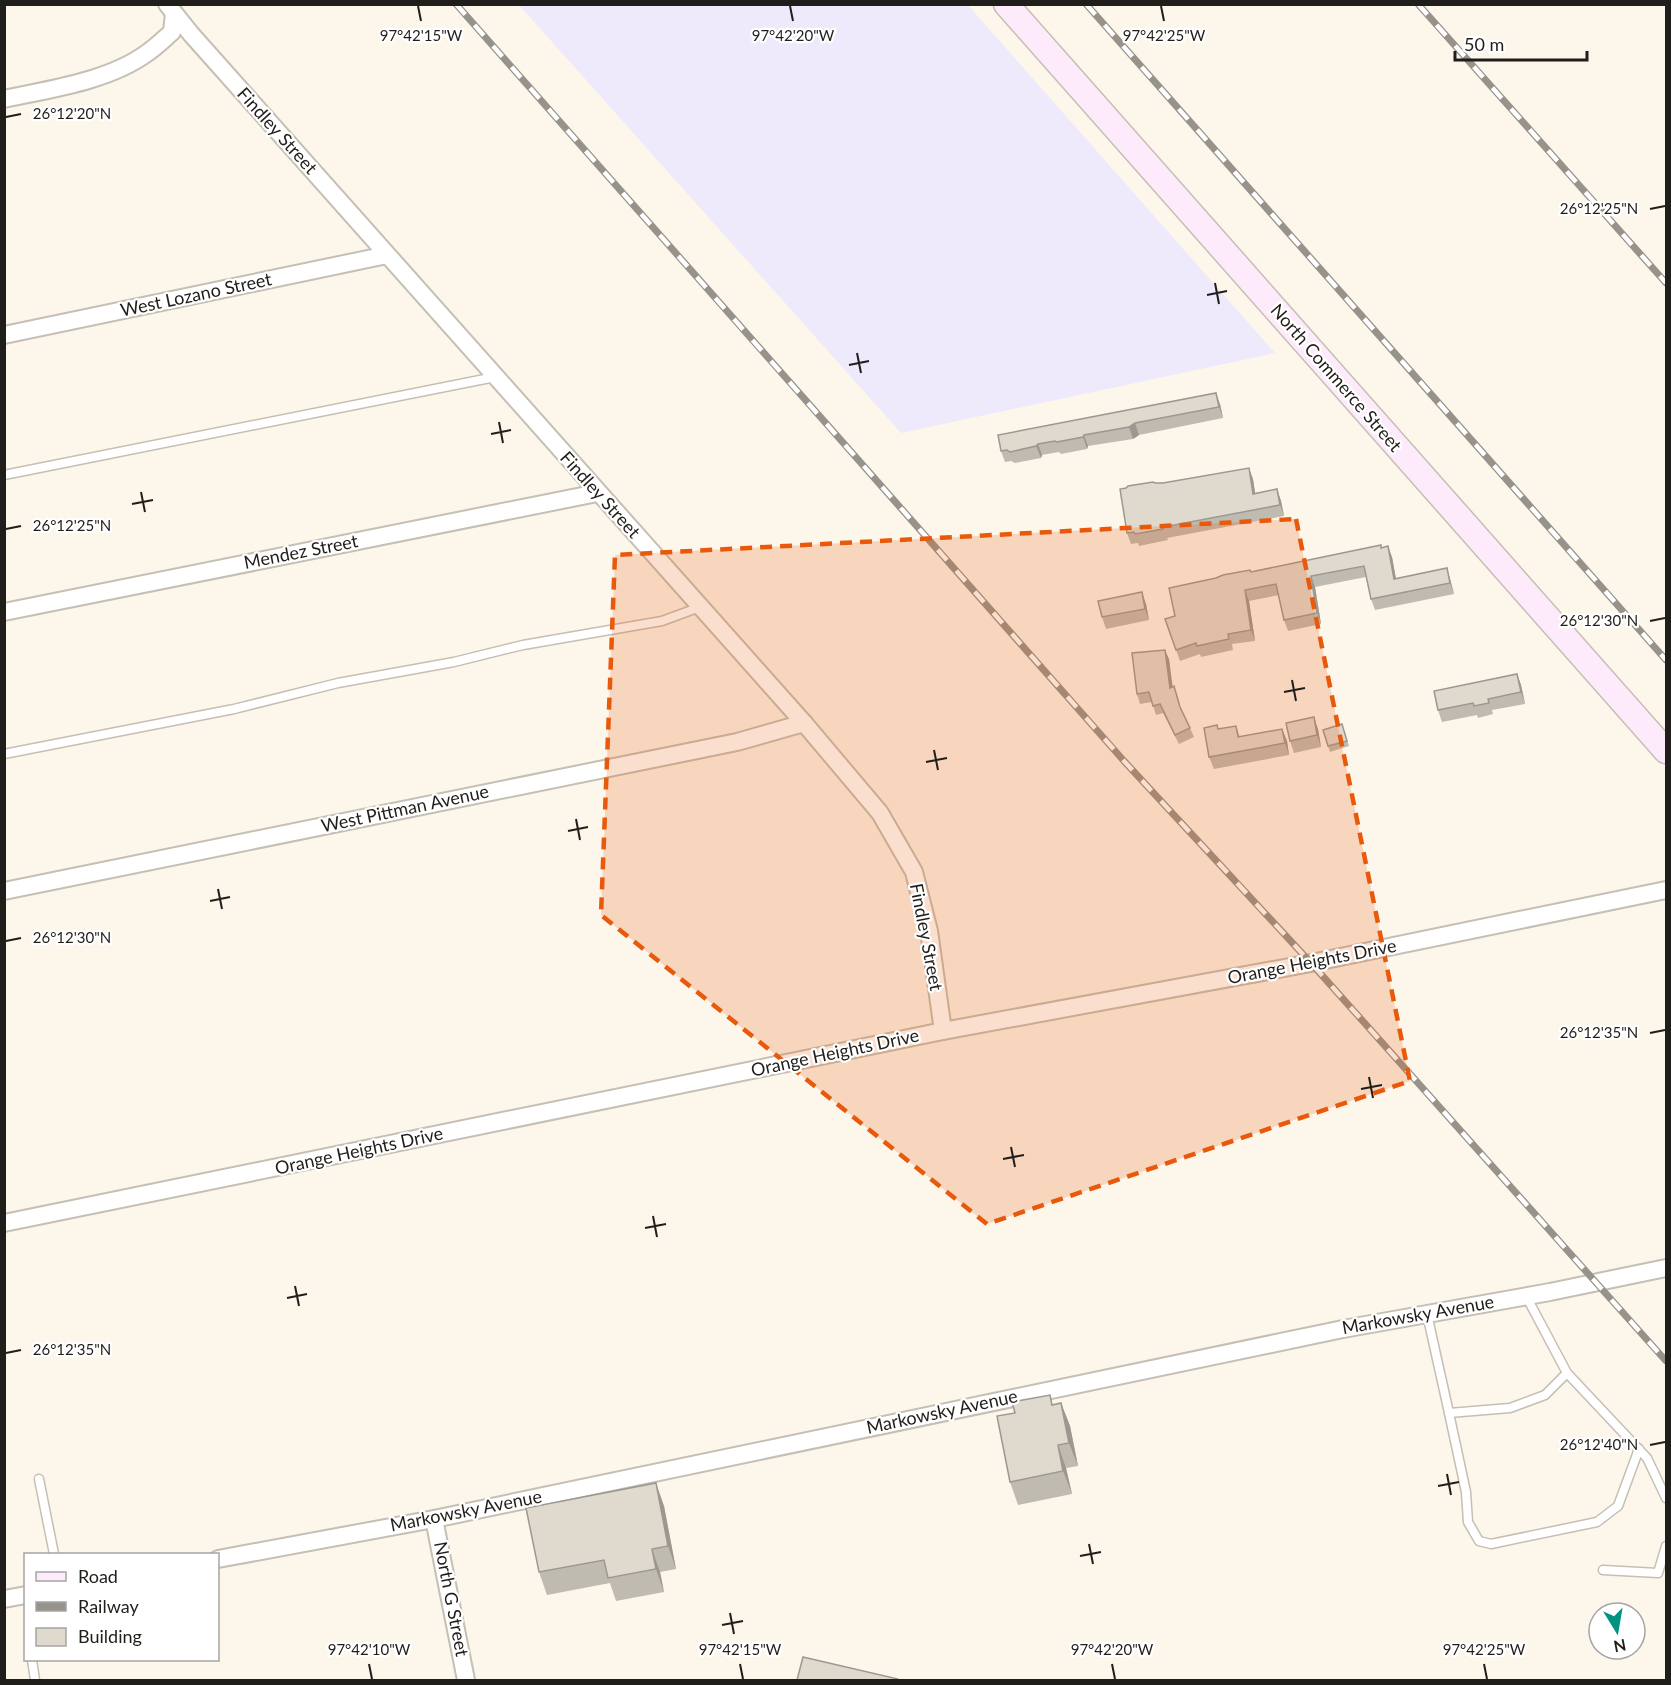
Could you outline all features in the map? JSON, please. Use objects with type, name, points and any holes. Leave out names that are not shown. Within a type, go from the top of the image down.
[{"type":"main road","name":"North Commerce Street","points":[[1006,4],[1666,751]]},
{"type":"street","points":[[4,99],[104,75],[146,54],[172,32],[170,9]]},
{"type":"street","name":"Findley Street","points":[[170,9],[597,493],[804,723],[880,813],[914,872],[929,931],[943,1031]]},
{"type":"street","name":"West Lozano Street","points":[[4,335],[387,255]]},
{"type":"street","name":"Mendez Street","points":[[4,612],[597,493]]},
{"type":"street","name":"West Pittman Avenue","points":[[4,891],[737,742],[804,723]]},
{"type":"street","name":"Orange Heights Drive","points":[[4,1223],[943,1031],[1311,963],[1666,890]]},
{"type":"street","name":"Markowsky Avenue","points":[[219,1559],[434,1519],[1343,1329],[1666,1268]]},
{"type":"street","name":"North G Street","points":[[434,1519],[466,1680]]},
{"type":"street","points":[[4,1599],[24,1595]]},
{"type":"lane","points":[[4,475],[495,377]]},
{"type":"lane","points":[[4,754],[234,709],[338,683],[454,662],[523,645],[662,621],[700,607]]},
{"type":"lane","points":[[1526,1296],[1568,1373],[1647,1458],[1666,1498]]},
{"type":"lane","points":[[1427,1314],[1466,1492],[1468,1522],[1479,1541],[1491,1544],[1597,1522],[1618,1506],[1639,1449]]},
{"type":"lane","points":[[1449,1413],[1510,1408],[1545,1395],[1568,1373]]},
{"type":"lane","points":[[39,1479],[54,1553]]},
{"type":"lane","points":[[1604,1570],[1658,1573],[1666,1546]]},
{"type":"lane","points":[[32,1661],[35,1680]]},
{"type":"highlighted area","points":[[1296,519],[1410,1081],[987,1224],[601,915],[615,555]]},
{"type":"shaded area","points":[[519,5],[968,5],[1275,353],[901,433]]},
{"type":"building","points":[[1216,393],[1219,407],[1135,423],[1129,427],[1038,444],[1010,452],[1001,451],[998,435]]},
{"type":"building","points":[[1249,468],[1253,494],[1277,489],[1280,505],[1163,527],[1163,529],[1135,534],[1134,532],[1127,533],[1120,489]]},
{"type":"building","points":[[1381,545],[1381,548],[1388,546],[1394,579],[1447,568],[1450,583],[1371,599],[1364,566],[1311,576],[1317,613],[1284,620],[1276,584],[1245,590],[1251,630],[1228,634],[1229,639],[1197,646],[1196,643],[1176,650],[1165,619],[1175,616],[1169,588],[1223,575],[1250,570],[1251,572]]},
{"type":"building","points":[[1142,592],[1145,609],[1102,617],[1098,601]]},
{"type":"building","points":[[1165,650],[1170,688],[1174,686],[1180,707],[1190,728],[1175,735],[1160,704],[1153,706],[1149,692],[1137,694],[1132,653]]},
{"type":"building","points":[[1517,674],[1521,692],[1488,699],[1489,703],[1474,706],[1473,703],[1438,710],[1434,691]]},
{"type":"building","points":[[1314,717],[1317,735],[1290,741],[1286,723]]},
{"type":"building","points":[[1342,724],[1347,741],[1328,746],[1323,730]]},
{"type":"building","points":[[1217,725],[1218,729],[1236,726],[1238,737],[1282,729],[1285,743],[1209,757],[1204,728]]},
{"type":"building","points":[[1050,1395],[1052,1405],[1061,1403],[1069,1443],[1058,1445],[1063,1471],[1010,1482],[997,1416],[1015,1413],[1012,1402]]},
{"type":"building","points":[[656,1483],[668,1546],[652,1549],[656,1569],[608,1578],[604,1560],[539,1572],[526,1508]]},
{"type":"building","points":[[803,1657],[898,1679],[898,1680],[797,1680]]},
{"type":"railway","points":[[456,4],[1124,761],[1311,963],[1666,1361]]},
{"type":"railway","points":[[1086,4],[1666,660]]},
{"type":"railway","points":[[1418,4],[1666,283]]}]
